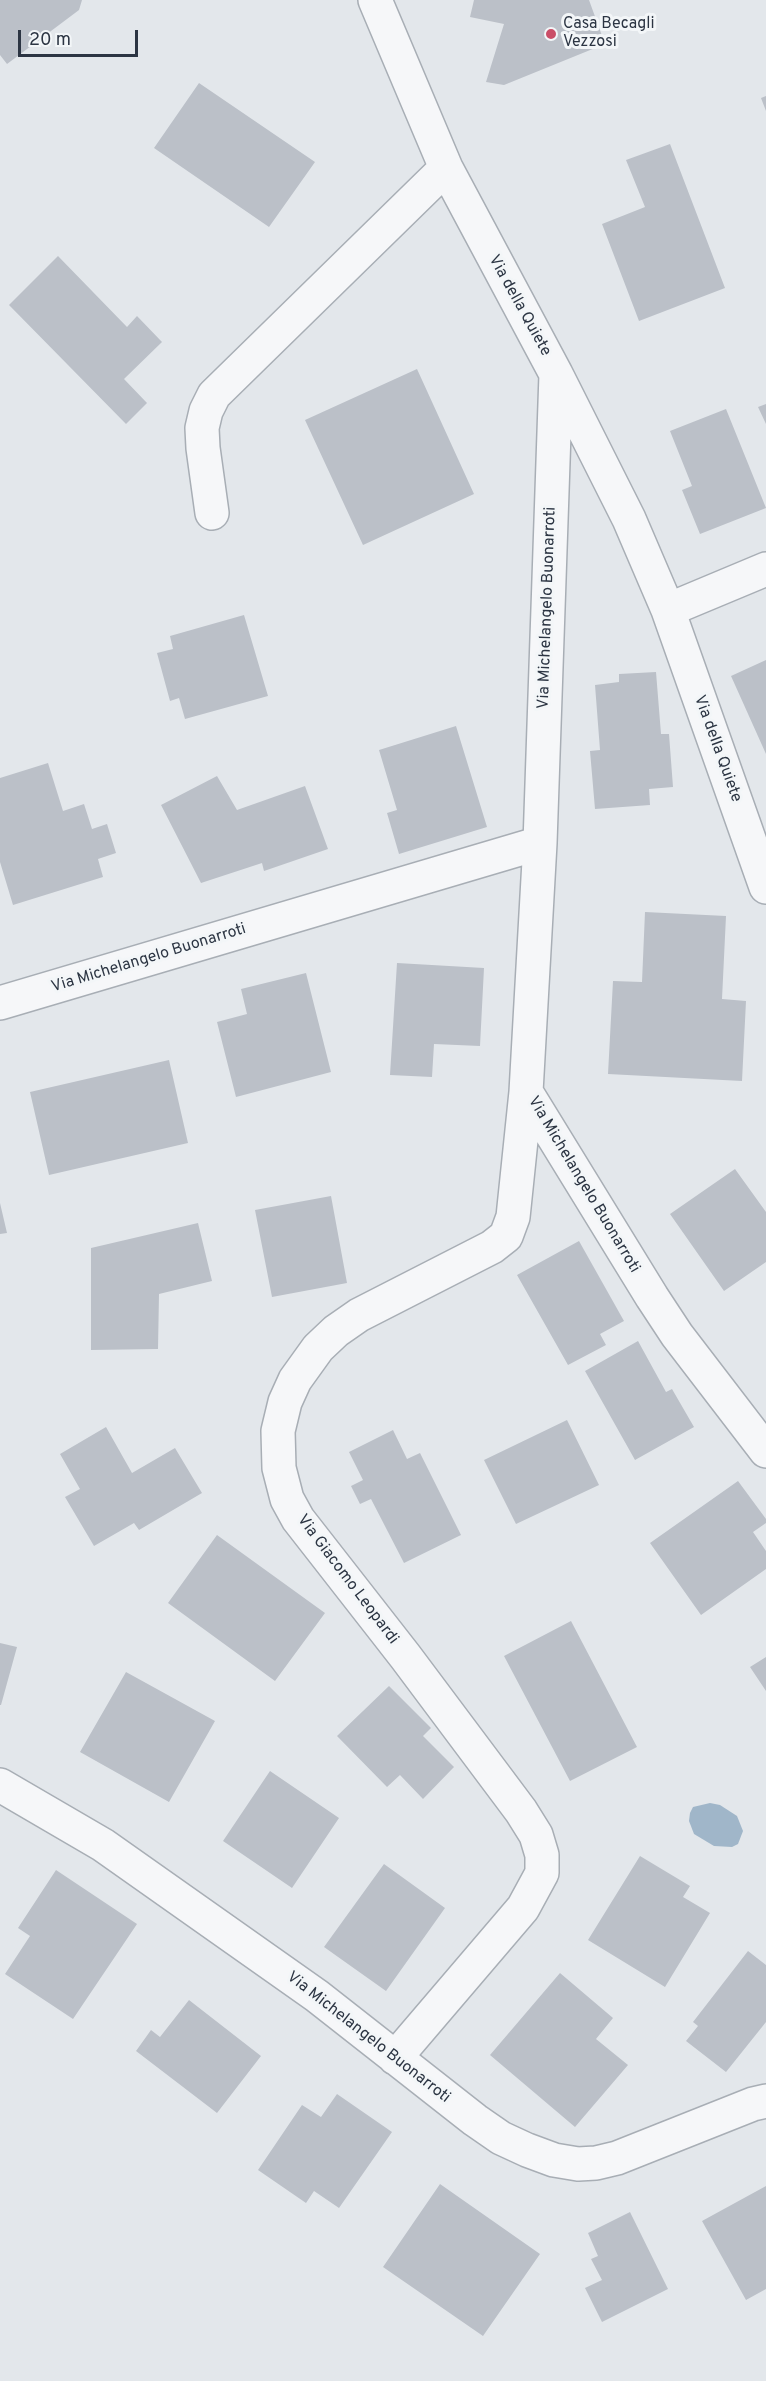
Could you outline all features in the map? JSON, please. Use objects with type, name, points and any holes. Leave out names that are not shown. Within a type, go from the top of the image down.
[{"type":"street","name":"Via della Quiete","points":[[375,0],[446,168],[556,374],[629,519],[668,610],[766,887]]},
{"type":"street","points":[[212,513],[202,428],[206,411],[214,395],[446,168]]},
{"type":"street","name":"Via Michelangelo Buonarroti","points":[[556,374],[540,843],[526,1092],[652,1297],[766,1451]]},
{"type":"street","points":[[668,610],[766,569]]},
{"type":"street","name":"Via Michelangelo Buonarroti","points":[[0,1003],[540,843]]},
{"type":"street","name":"Via Giacomo Leopardi","points":[[395,2058],[523,1908],[542,1873],[542,1855],[536,1835],[521,1811],[405,1656],[298,1519],[287,1499],[279,1468],[278,1431],[285,1402],[295,1380],[311,1356],[336,1331],[358,1315],[492,1247],[506,1236],[513,1217],[526,1092]]},
{"type":"street","name":"Via Michelangelo Buonarroti","points":[[0,1785],[103,1845],[317,1996],[501,2138],[555,2160],[578,2164],[596,2163],[617,2158],[753,2104],[766,2101]]},
{"type":"water","points":[[710,1803],[720,1805],[737,1816],[743,1831],[738,1844],[732,1847],[714,1846],[694,1834],[689,1821],[693,1807]]},
{"type":"building","points":[[0,0],[82,0],[79,10],[7,64],[0,55]]},
{"type":"building","name":"Casa Becagli Vezzosi","points":[[474,0],[589,0],[605,44],[504,85],[486,82],[504,24],[470,17]]},
{"type":"building","points":[[199,83],[315,162],[269,227],[154,148]]},
{"type":"building","points":[[766,96],[766,111],[761,98]]},
{"type":"building","points":[[670,144],[725,288],[639,321],[602,224],[645,207],[626,160]]},
{"type":"building","points":[[58,256],[127,327],[137,316],[162,342],[124,379],[147,403],[126,424],[9,305]]},
{"type":"building","points":[[417,369],[474,494],[363,545],[305,420]]},
{"type":"building","points":[[766,404],[766,424],[758,407]]},
{"type":"building","points":[[726,409],[766,508],[700,534],[682,490],[692,486],[670,431]]},
{"type":"building","points":[[244,615],[268,696],[185,719],[179,698],[170,701],[157,653],[173,649],[170,636]]},
{"type":"building","points":[[766,660],[766,754],[731,676]]},
{"type":"building","points":[[656,672],[661,734],[669,734],[673,787],[649,789],[650,805],[595,809],[590,751],[600,750],[595,685],[619,682],[619,674]]},
{"type":"building","points":[[456,726],[487,827],[399,854],[387,813],[397,810],[379,750]]},
{"type":"building","points":[[48,763],[63,811],[84,804],[92,829],[107,824],[116,853],[98,859],[103,877],[13,905],[0,862],[0,778]]},
{"type":"building","points":[[217,776],[237,810],[305,786],[328,849],[264,871],[262,863],[201,883],[161,805]]},
{"type":"building","points":[[645,912],[726,916],[722,999],[746,1001],[742,1081],[608,1074],[613,981],[642,982]]},
{"type":"building","points":[[397,963],[484,968],[480,1046],[434,1044],[432,1077],[390,1075]]},
{"type":"building","points":[[306,973],[331,1072],[236,1097],[217,1022],[247,1014],[241,989]]},
{"type":"building","points":[[169,1060],[188,1143],[49,1175],[30,1092]]},
{"type":"building","points":[[735,1169],[766,1212],[766,1262],[724,1291],[670,1214]]},
{"type":"building","points":[[331,1196],[347,1283],[272,1297],[255,1210]]},
{"type":"building","points":[[0,1203],[7,1233],[0,1234]]},
{"type":"building","points":[[198,1223],[212,1281],[159,1294],[158,1349],[91,1350],[91,1248]]},
{"type":"building","points":[[579,1241],[624,1321],[600,1334],[606,1345],[568,1365],[517,1275]]},
{"type":"building","points":[[638,1341],[666,1392],[672,1389],[694,1427],[635,1460],[585,1371]]},
{"type":"building","points":[[567,1420],[599,1485],[516,1524],[484,1460]]},
{"type":"building","points":[[106,1427],[132,1473],[175,1448],[202,1493],[139,1530],[134,1523],[94,1546],[65,1497],[80,1489],[60,1454]]},
{"type":"building","points":[[393,1430],[407,1459],[420,1453],[461,1535],[404,1563],[371,1499],[360,1504],[351,1486],[363,1480],[349,1452]]},
{"type":"building","points":[[738,1481],[766,1519],[766,1523],[753,1532],[766,1551],[766,1569],[701,1615],[650,1543]]},
{"type":"building","points":[[217,1535],[325,1613],[275,1681],[168,1603]]},
{"type":"building","points":[[571,1621],[637,1747],[570,1781],[504,1656]]},
{"type":"building","points":[[0,1643],[17,1647],[1,1705],[0,1705]]},
{"type":"building","points":[[766,1657],[766,1691],[750,1667]]},
{"type":"building","points":[[126,1672],[215,1721],[169,1802],[80,1752]]},
{"type":"building","points":[[389,1686],[431,1728],[423,1736],[454,1767],[423,1799],[400,1775],[387,1787],[337,1736]]},
{"type":"building","points":[[270,1771],[339,1818],[292,1888],[223,1841]]},
{"type":"building","points":[[640,1856],[690,1886],[683,1897],[710,1913],[665,1987],[588,1940]]},
{"type":"building","points":[[384,1864],[445,1908],[386,1991],[324,1947]]},
{"type":"building","points":[[56,1870],[137,1924],[73,2019],[5,1974],[30,1936],[18,1928]]},
{"type":"building","points":[[748,1951],[766,1965],[766,2022],[726,2072],[686,2041],[698,2026],[693,2022]]},
{"type":"building","points":[[560,1973],[613,2018],[596,2039],[628,2065],[575,2127],[490,2055]]},
{"type":"building","points":[[189,2000],[261,2056],[217,2113],[136,2051],[151,2030],[160,2037]]},
{"type":"building","points":[[337,2094],[392,2132],[339,2208],[314,2191],[306,2203],[258,2170],[302,2105],[321,2117]]},
{"type":"building","points":[[440,2184],[540,2254],[483,2336],[383,2267]]},
{"type":"building","points":[[766,2186],[766,2289],[746,2300],[702,2221]]},
{"type":"building","points":[[630,2212],[668,2289],[602,2322],[585,2288],[602,2280],[591,2259],[598,2256],[588,2233]]},
{"type":"place","name":"Casa Becagli Vezzosi","points":[[551,34]]}]
